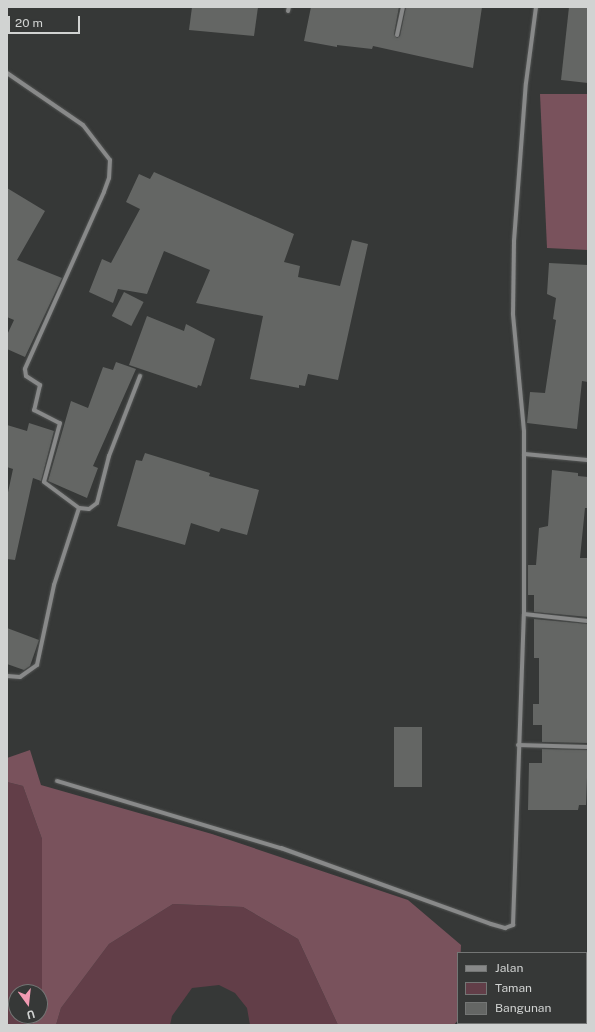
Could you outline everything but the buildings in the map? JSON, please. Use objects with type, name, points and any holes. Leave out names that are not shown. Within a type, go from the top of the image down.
[{"type":"street","points":[[397,35],[403,7]]},
{"type":"street","points":[[57,781],[281,848],[510,928],[513,925],[515,912],[518,745],[524,614],[524,454],[513,314],[514,241],[526,83],[536,7]]},
{"type":"street","points":[[7,73],[83,125],[110,160],[109,178],[104,192],[25,369],[26,376],[40,385],[34,410],[60,423],[44,482],[79,508],[89,508],[97,503],[109,456],[140,376]]},
{"type":"street","points":[[524,454],[588,460]]},
{"type":"street","points":[[7,676],[20,677],[37,665],[54,585],[79,508]]},
{"type":"street","points":[[524,614],[588,621]]},
{"type":"street","points":[[518,745],[588,747]]},
{"type":"green space","points":[[7,782],[23,786],[42,839],[42,984],[8,984],[8,1024],[32,1024],[7,1025]]},
{"type":"green space","points":[[173,904],[243,907],[298,939],[338,1025],[250,1025],[247,1008],[235,993],[219,985],[192,988],[172,1016],[170,1025],[56,1025],[61,1008],[109,944]]},
{"type":"shaded area","points":[[540,94],[588,94],[588,250],[547,248]]},
{"type":"shaded area","points":[[30,750],[41,785],[212,834],[408,900],[461,945],[461,952],[457,952],[457,1021],[454,1025],[338,1025],[298,939],[243,907],[173,904],[109,944],[61,1008],[56,1025],[32,1025],[48,1024],[48,984],[42,984],[42,839],[23,786],[7,782],[7,758]]}]
